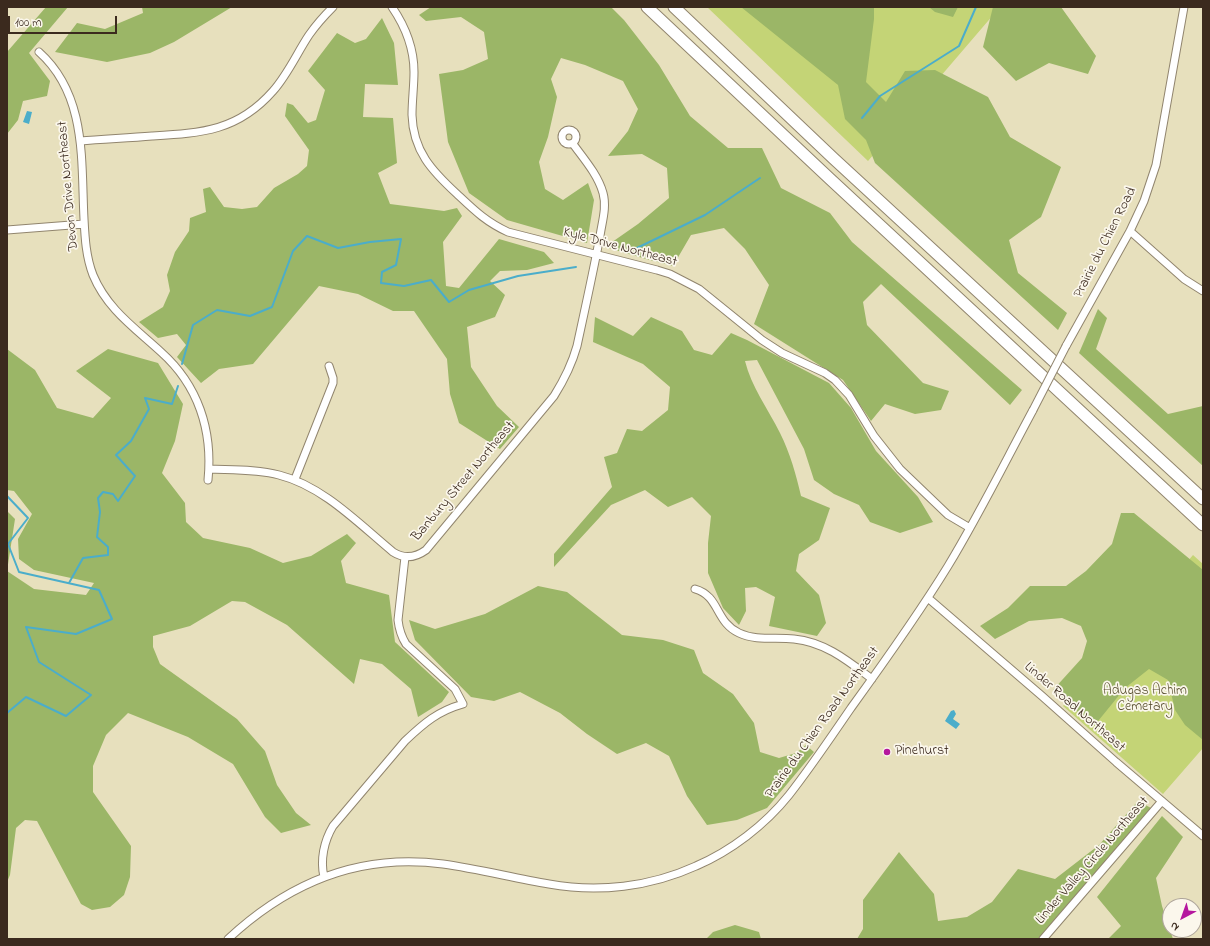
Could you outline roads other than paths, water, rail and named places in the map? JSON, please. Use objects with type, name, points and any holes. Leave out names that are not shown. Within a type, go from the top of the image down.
[{"type":"highway","points":[[647,7],[1203,525]]},
{"type":"highway","points":[[674,7],[833,158],[1203,499]]},
{"type":"street","points":[[80,141],[194,134],[223,126],[238,119],[251,111],[274,90],[309,35],[332,7]]},
{"type":"street","name":"Kyle Drive Northeast","points":[[392,7],[407,33],[413,58],[414,72],[412,115],[416,141],[428,164],[436,174],[486,221],[508,232],[664,272],[687,282],[711,297],[762,340],[782,352],[825,373],[835,380],[849,395],[874,436],[900,469],[948,515],[970,528]]},
{"type":"street","name":"Prairie du Chien Road","points":[[1033,410],[1066,346],[1130,231],[1144,201],[1156,165],[1184,7]]},
{"type":"street","name":"Devon Drive Northeast","points":[[39,52],[57,71],[65,85],[75,110],[80,141],[86,246],[89,263],[93,274],[104,296],[123,318],[172,362],[189,385],[196,398],[206,425],[208,439],[208,480]]},
{"type":"street","name":"Banbury Street Northeast","points":[[209,469],[262,472],[278,474],[294,479],[325,496],[393,552],[405,557],[415,556],[426,550],[554,396],[562,384],[571,365],[577,346],[597,254],[604,210],[603,192],[596,176],[573,144]]},
{"type":"street","points":[[7,230],[84,224]]},
{"type":"street","points":[[1130,231],[1184,278],[1203,291]]},
{"type":"street","points":[[294,479],[333,383],[329,366]]},
{"type":"street","name":"Prairie du Chien Road Northeast","points":[[228,939],[273,902],[294,890],[324,877],[346,870],[378,864],[418,862],[443,864],[551,885],[599,888],[638,884],[682,872],[728,849],[761,823],[788,796],[891,653],[928,598],[970,528],[1033,410]]},
{"type":"street","points":[[324,877],[323,854],[326,839],[333,826],[414,732],[435,715],[452,707],[463,704],[455,689],[406,644],[402,637],[398,620],[405,557]]},
{"type":"street","points":[[695,589],[708,594],[712,598],[724,621],[738,632],[753,637],[792,638],[816,643],[839,654],[872,679]]},
{"type":"street","name":"Linder Road Northeast","points":[[928,598],[1203,836]]},
{"type":"street","name":"Linder Valley Circle Northeast","points":[[1042,939],[1162,801]]},
{"type":"water","points":[[27,111],[32,112],[29,124],[23,122]]},
{"type":"water","points":[[954,710],[956,714],[953,719],[960,724],[956,729],[945,721],[951,711]]},
{"type":"waterway","points":[[862,118],[880,96],[959,46],[976,7]]},
{"type":"waterway","points":[[637,248],[705,215],[760,178]]},
{"type":"waterway","points":[[182,364],[193,325],[217,310],[250,316],[272,307],[293,251],[307,236],[338,248],[370,242],[401,239],[396,265],[382,272],[381,283],[404,286],[431,280],[449,302],[469,290],[518,276],[576,267]]},
{"type":"waterway","points":[[69,583],[83,558],[108,555],[108,547],[97,537],[100,512],[98,498],[103,492],[113,494],[118,501],[135,476],[116,455],[131,441],[149,409],[145,398],[172,404],[178,386]]},
{"type":"waterway","points":[[7,496],[28,518],[8,544],[19,572],[99,590],[112,619],[76,634],[26,627],[39,662],[91,695],[66,716],[26,697],[7,713]]},
{"type":"place","name":"Pinehurst","points":[[887,752]]},
{"type":"park label","name":"Adugas Achim Cemetary","points":[[1145,700]]}]
